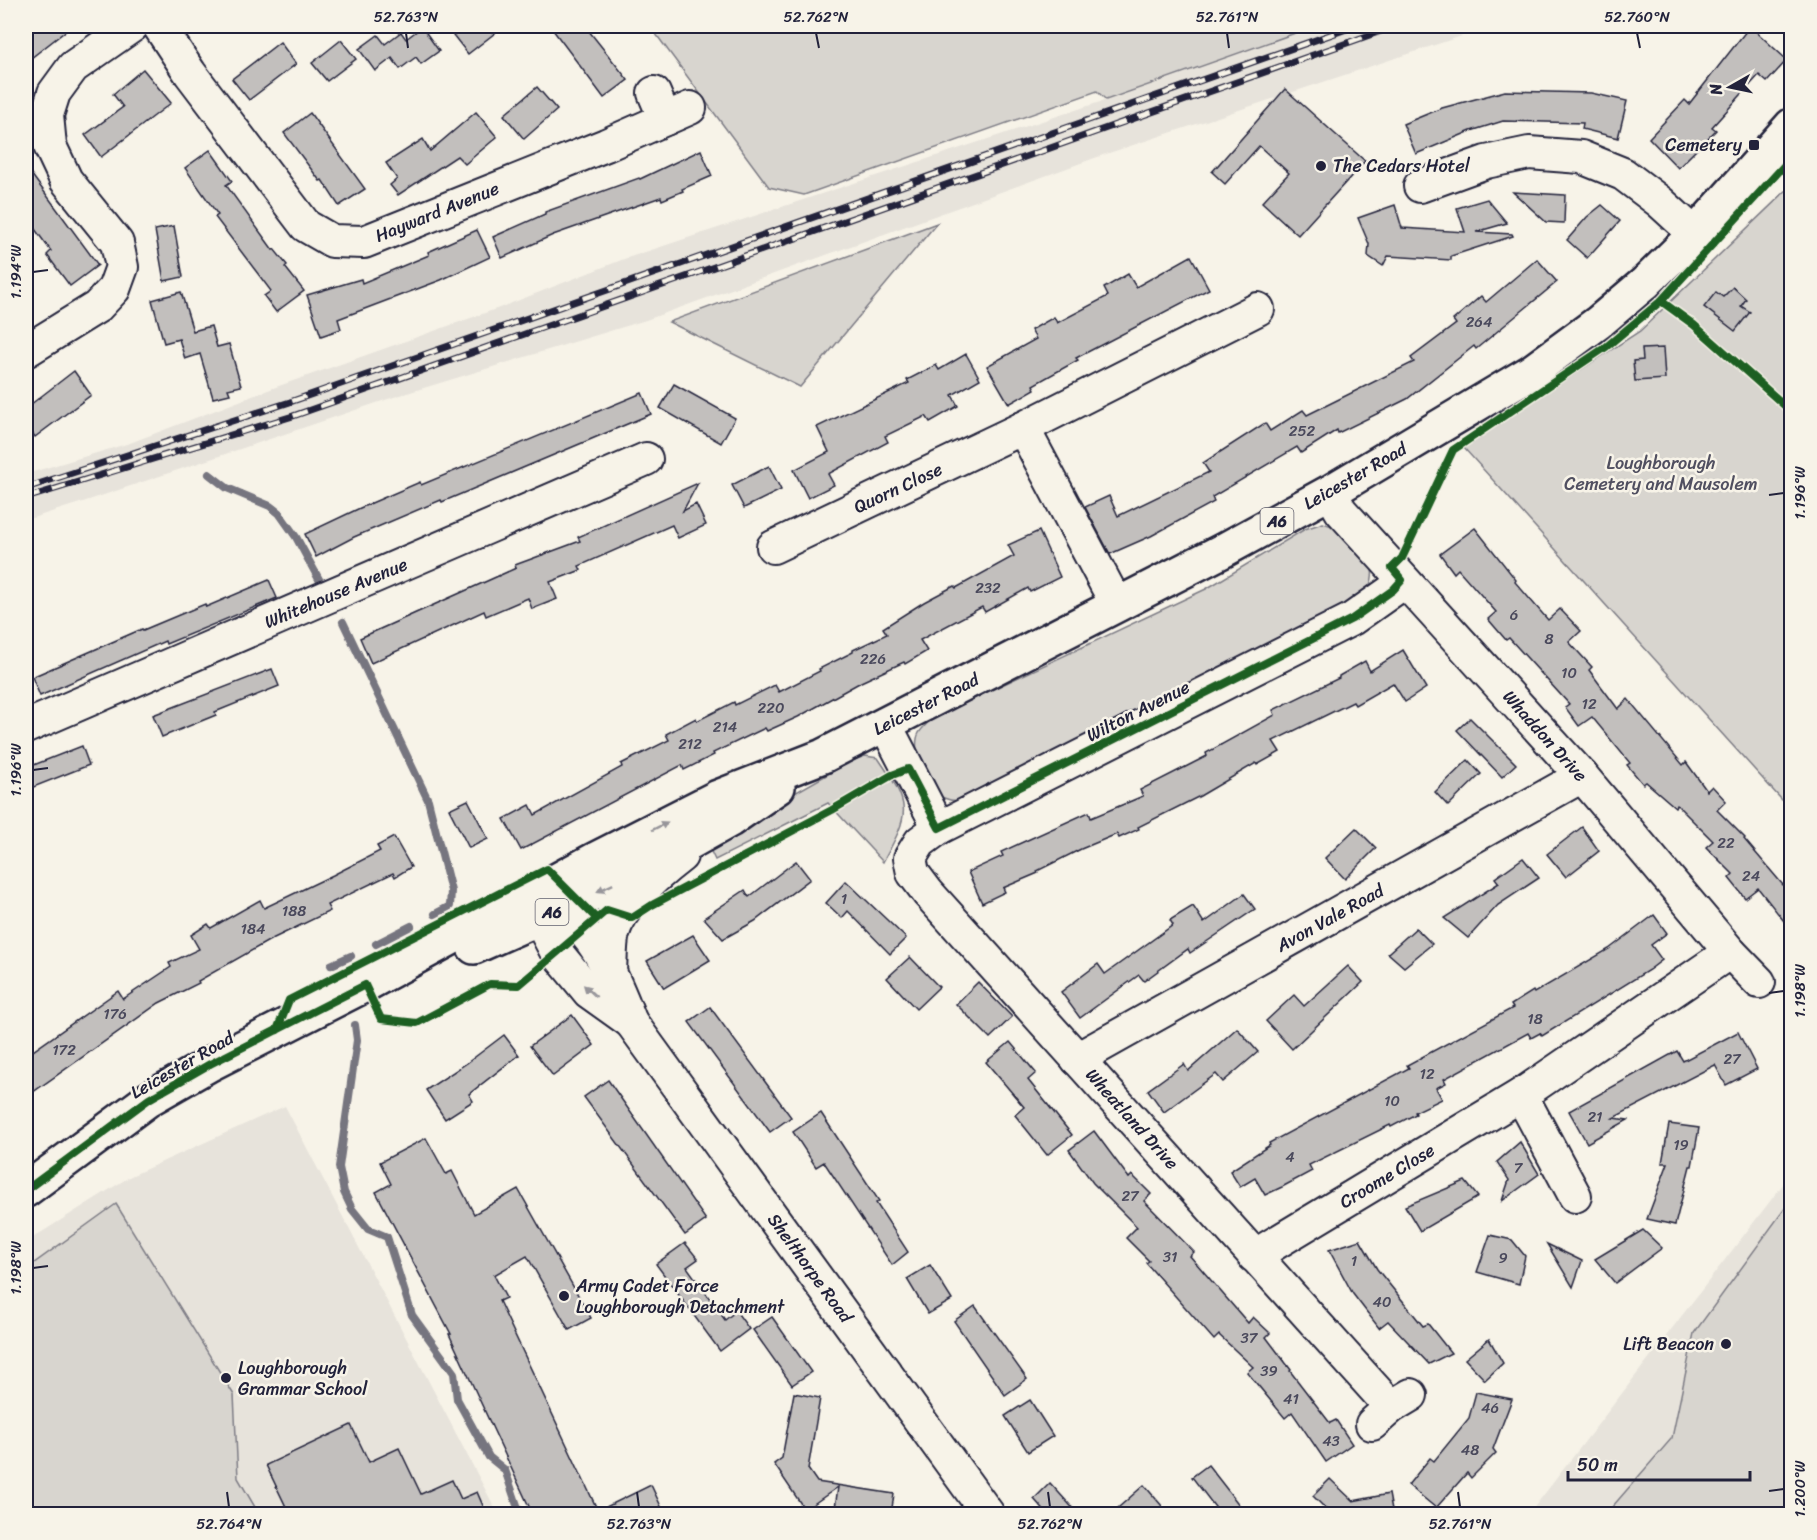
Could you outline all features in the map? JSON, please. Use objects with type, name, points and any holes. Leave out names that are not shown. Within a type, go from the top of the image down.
[{"type":"highway","name":"Leicester Road","points":[[26,1190],[149,1099],[210,1064],[365,985],[494,926],[558,880],[718,796],[823,756],[1224,550],[1330,492],[1532,372],[1599,322],[1646,283],[1695,234],[1791,125]]},
{"type":"highway","name":"Leicester Road","points":[[494,926],[544,915],[610,887],[730,820],[823,756]]},
{"type":"street","points":[[26,351],[97,307],[114,289],[122,267],[117,243],[66,180],[36,112],[54,93],[73,67],[132,26]]},
{"type":"street","name":"Hayward Avenue","points":[[159,26],[190,73],[306,226],[332,241],[364,242],[606,145],[670,107]]},
{"type":"street","points":[[1420,186],[1486,162],[1529,153],[1581,157],[1623,174],[1660,202],[1695,234]]},
{"type":"street","name":"Quorn Close","points":[[773,547],[1023,428],[1258,309]]},
{"type":"street","points":[[1023,428],[1117,605]]},
{"type":"street","name":"Whitehouse Avenue","points":[[26,727],[646,459]]},
{"type":"street","name":"Whaddon Drive","points":[[1330,492],[1341,511],[1582,776],[1730,952],[1759,982]]},
{"type":"street","name":"Wilton Avenue","points":[[939,828],[1352,620],[1393,590],[1402,580]]},
{"type":"street","points":[[885,724],[939,828]]},
{"type":"street","name":"Avon Vale Road","points":[[1077,1059],[1582,776]]},
{"type":"street","name":"Shelthorpe Road","points":[[610,971],[613,934],[622,915],[665,868],[730,820]]},
{"type":"street","name":"Wheatland Drive","points":[[939,828],[920,842],[910,858],[913,873],[928,893],[1391,1409]]},
{"type":"street","points":[[544,915],[546,898],[558,880]]},
{"type":"street","name":"Shelthorpe Road","points":[[631,1022],[589,992],[556,953],[546,932],[544,915],[566,919],[583,930],[610,971],[631,1022],[988,1515]]},
{"type":"street","points":[[494,926],[556,953]]},
{"type":"street","name":"Croome Close","points":[[1254,1256],[1521,1095],[1730,952]]},
{"type":"street","points":[[1521,1095],[1576,1195]]},
{"type":"shaded area","points":[[1315,26],[1492,26],[1103,155],[646,320],[394,397],[26,520],[26,474],[130,443],[276,387],[499,308],[624,259],[1106,100]]},
{"type":"shaded area","name":"Loughborough Grammar School","points":[[285,1106],[498,1514],[26,1514],[26,1242],[131,1176]]},
{"type":"shaded area","name":"Lift Beacon","points":[[1791,1174],[1791,1514],[1529,1514]]},
{"type":"green space","points":[[650,26],[1315,26],[1106,100],[1097,91],[804,195],[769,187]]},
{"type":"green space","name":"Loughborough Cemetery and Mausolem","points":[[1791,186],[1791,810],[1463,447],[1640,331]]},
{"type":"green space","points":[[937,223],[800,387],[669,322]]},
{"type":"green space","points":[[1323,523],[1338,530],[1358,549],[1372,569],[1371,583],[1359,601],[972,800],[958,801],[944,798],[926,779],[918,759],[917,740],[919,733],[932,718],[1206,589],[1305,529]]},
{"type":"green space","points":[[865,756],[878,758],[897,787],[903,809],[899,831],[883,862],[828,803],[715,860],[707,843],[851,761]]},
{"type":"green space","name":"Lift Beacon","points":[[1791,1200],[1791,1514],[1606,1514],[1672,1438],[1694,1333]]},
{"type":"green space","points":[[116,1204],[234,1395],[238,1478],[259,1514],[26,1514],[26,1269]]},
{"type":"building","points":[[26,26],[72,26],[26,62]]},
{"type":"building","points":[[446,26],[504,26],[468,54]]},
{"type":"building","points":[[550,26],[585,26],[628,80],[604,98]]},
{"type":"building","points":[[1750,26],[1787,60],[1767,82],[1759,75],[1712,127],[1716,130],[1678,168],[1649,138],[1685,100],[1689,104]]},
{"type":"building","points":[[422,27],[439,51],[421,64],[416,57],[400,69],[392,58],[375,71],[359,49],[378,35],[385,44],[401,32],[406,39]]},
{"type":"building","points":[[341,40],[356,59],[327,81],[312,63]]},
{"type":"building","points":[[280,42],[296,64],[249,100],[232,79]]},
{"type":"building","points":[[143,69],[171,103],[101,157],[85,135],[123,107],[113,94]]},
{"type":"building","points":[[537,87],[557,110],[524,139],[504,115]]},
{"type":"building","name":"The Cedars Hotel","points":[[1285,89],[1365,161],[1298,235],[1262,202],[1289,173],[1259,146],[1225,184],[1212,172]]},
{"type":"building","points":[[1505,91],[1591,93],[1627,101],[1618,138],[1582,129],[1583,123],[1503,121],[1471,131],[1416,154],[1403,124],[1442,108]]},
{"type":"building","points":[[476,112],[497,137],[465,164],[457,156],[398,195],[390,185],[397,179],[386,163],[423,139],[430,151]]},
{"type":"building","points":[[310,113],[365,189],[339,206],[322,180],[320,181],[284,133]]},
{"type":"building","points":[[210,150],[232,181],[226,185],[304,291],[276,312],[264,296],[271,291],[215,217],[218,215],[185,168]]},
{"type":"building","points":[[701,150],[712,176],[662,200],[661,197],[553,235],[502,258],[493,237],[545,214],[545,212],[640,179]]},
{"type":"building","points":[[26,167],[98,265],[70,286],[47,255],[51,251],[26,217]]},
{"type":"building","points":[[1513,192],[1565,195],[1564,223],[1546,222]]},
{"type":"building","points":[[1487,199],[1507,223],[1476,232],[1512,234],[1513,236],[1451,256],[1451,260],[1388,256],[1383,266],[1368,256],[1369,244],[1358,218],[1395,205],[1402,228],[1465,232],[1457,208]]},
{"type":"building","points":[[1602,205],[1620,221],[1587,258],[1567,240],[1587,217]]},
{"type":"building","points":[[174,226],[183,277],[164,281],[155,230]]},
{"type":"building","points":[[477,230],[490,257],[441,280],[338,319],[341,329],[321,336],[307,295],[361,279],[362,283],[429,255],[428,252]]},
{"type":"building","points":[[1191,256],[1209,289],[1076,358],[1078,360],[1033,385],[1035,389],[1009,404],[987,366],[1036,339],[1031,330],[1054,317],[1057,323],[1108,296],[1104,288],[1128,274],[1136,287]]},
{"type":"building","points":[[1537,259],[1557,282],[1476,349],[1474,346],[1407,399],[1338,433],[1337,430],[1301,453],[1297,447],[1212,497],[1214,502],[1151,536],[1110,554],[1085,507],[1109,496],[1118,516],[1209,472],[1203,463],[1265,423],[1270,431],[1303,410],[1307,415],[1414,362],[1411,358],[1456,324],[1453,320],[1481,296],[1486,302]]},
{"type":"building","points":[[1733,287],[1746,299],[1741,306],[1750,312],[1735,331],[1704,307],[1716,292],[1723,297]]},
{"type":"building","points":[[181,292],[193,331],[211,326],[217,347],[229,344],[241,386],[228,389],[230,394],[213,398],[200,354],[185,359],[179,339],[164,343],[152,300]]},
{"type":"building","points":[[1663,348],[1665,379],[1635,381],[1633,361],[1643,360],[1642,349]]},
{"type":"building","points":[[966,354],[980,379],[952,395],[958,406],[930,422],[926,416],[885,436],[888,442],[828,474],[834,485],[808,498],[794,470],[829,452],[817,427],[909,383],[907,380],[936,365],[939,370]]},
{"type":"building","points":[[74,371],[91,395],[35,437],[26,424],[26,408]]},
{"type":"building","points":[[674,384],[735,418],[721,443],[660,408]]},
{"type":"building","points":[[642,393],[651,414],[354,537],[316,557],[305,534],[420,482],[421,485]]},
{"type":"building","points":[[769,466],[781,490],[744,508],[732,485]]},
{"type":"building","points":[[698,483],[683,511],[696,504],[706,525],[678,538],[672,525],[579,566],[581,570],[550,582],[557,599],[532,609],[528,598],[486,616],[484,611],[371,663],[360,638],[516,568],[515,565],[580,541],[578,537]]},
{"type":"building","points":[[1475,528],[1516,580],[1515,582],[1548,620],[1560,609],[1581,631],[1569,642],[1592,667],[1589,670],[1618,709],[1628,699],[1683,765],[1686,762],[1707,791],[1712,786],[1726,801],[1717,810],[1745,838],[1783,885],[1791,879],[1791,930],[1758,888],[1745,898],[1729,878],[1733,874],[1706,847],[1713,841],[1677,805],[1675,807],[1646,782],[1643,784],[1627,765],[1630,763],[1592,717],[1579,726],[1565,707],[1569,704],[1509,638],[1506,640],[1488,619],[1496,612],[1458,569],[1454,573],[1440,554]]},
{"type":"building","points":[[1039,531],[1060,577],[1030,592],[1028,588],[985,612],[982,607],[920,640],[927,651],[905,664],[904,662],[861,682],[798,717],[767,731],[765,728],[684,770],[682,765],[521,850],[504,819],[530,805],[535,815],[622,767],[621,764],[669,740],[666,734],[696,718],[697,721],[775,685],[779,692],[820,671],[819,669],[853,650],[887,634],[883,628],[924,602],[954,586],[956,588],[1014,556],[1008,545]]},
{"type":"building","points":[[269,580],[277,598],[166,644],[165,641],[40,696],[32,677],[142,629],[205,604],[206,607]]},
{"type":"building","points":[[1403,650],[1426,688],[1405,702],[1393,683],[1355,705],[1353,702],[1273,741],[1280,752],[1257,765],[1256,763],[1200,796],[1119,838],[1117,834],[1081,849],[1037,871],[1038,873],[1003,888],[1005,892],[982,903],[968,872],[1003,856],[1001,852],[1089,812],[1091,818],[1143,796],[1140,790],[1207,756],[1206,753],[1275,715],[1273,710],[1339,678],[1365,661],[1370,671]]},
{"type":"building","points":[[272,669],[279,686],[162,737],[153,715]]},
{"type":"building","points":[[1470,718],[1516,764],[1502,777],[1457,730]]},
{"type":"building","points":[[82,746],[89,765],[26,790],[26,768]]},
{"type":"building","points":[[1468,760],[1481,774],[1448,806],[1435,792]]},
{"type":"building","points":[[468,800],[488,839],[469,848],[449,809]]},
{"type":"building","points":[[1582,827],[1599,851],[1566,877],[1547,854]]},
{"type":"building","points":[[1356,828],[1376,848],[1345,879],[1325,858]]},
{"type":"building","points":[[394,837],[411,867],[395,877],[393,873],[327,905],[330,911],[272,939],[198,981],[199,983],[159,1003],[26,1097],[26,1056],[118,991],[123,999],[171,967],[169,963],[199,949],[191,935],[208,924],[211,928],[260,900],[264,908],[333,875],[380,851],[377,846]]},
{"type":"building","points":[[1523,858],[1539,878],[1498,905],[1468,938],[1444,918],[1499,883],[1495,878]]},
{"type":"building","points":[[796,861],[810,879],[755,921],[723,939],[704,918],[745,890],[749,897]]},
{"type":"building","points":[[846,881],[906,938],[890,954],[848,911],[842,918],[826,903]]},
{"type":"building","points":[[1244,894],[1255,909],[1190,953],[1188,949],[1144,981],[1139,975],[1080,1018],[1061,992],[1098,964],[1105,974],[1173,925],[1170,920],[1193,906],[1204,923]]},
{"type":"building","points":[[1654,915],[1667,933],[1651,945],[1662,960],[1649,970],[1542,1036],[1540,1033],[1531,1038],[1528,1033],[1444,1079],[1446,1083],[1436,1088],[1442,1099],[1391,1127],[1390,1125],[1309,1165],[1312,1171],[1282,1187],[1265,1195],[1255,1178],[1240,1187],[1230,1171],[1270,1145],[1269,1143],[1409,1068],[1407,1065],[1513,1008],[1511,1005],[1609,949]]},
{"type":"building","points":[[1416,928],[1432,944],[1404,967],[1388,953]]},
{"type":"building","points":[[693,935],[710,960],[664,988],[647,961]]},
{"type":"building","points":[[910,957],[939,987],[916,1009],[887,978]]},
{"type":"building","points":[[1348,966],[1363,982],[1292,1049],[1266,1021],[1294,995],[1304,1006]]},
{"type":"building","points":[[978,982],[1012,1017],[990,1038],[956,1004]]},
{"type":"building","points":[[710,1007],[791,1117],[770,1132],[689,1022]]},
{"type":"building","points":[[572,1015],[594,1045],[553,1076],[530,1046]]},
{"type":"building","points":[[1237,1028],[1258,1052],[1223,1082],[1216,1074],[1164,1112],[1148,1090],[1184,1064],[1188,1071]]},
{"type":"building","points":[[1738,1032],[1757,1069],[1726,1085],[1715,1065],[1613,1118],[1628,1120],[1587,1143],[1569,1111],[1677,1051],[1683,1061]]},
{"type":"building","points":[[504,1035],[519,1055],[469,1094],[473,1101],[445,1119],[426,1090]]},
{"type":"building","points":[[1010,1042],[1036,1073],[1028,1080],[1072,1135],[1047,1155],[1015,1115],[1024,1107],[986,1062]]},
{"type":"building","points":[[608,1080],[706,1220],[685,1235],[584,1097]]},
{"type":"building","points":[[821,1113],[879,1201],[876,1203],[908,1252],[892,1265],[824,1162],[816,1167],[793,1132]]},
{"type":"building","points":[[1669,1124],[1699,1128],[1692,1166],[1690,1166],[1675,1225],[1647,1219],[1668,1163],[1662,1163]]},
{"type":"building","points":[[1094,1131],[1129,1178],[1132,1175],[1151,1194],[1144,1201],[1194,1252],[1190,1256],[1248,1323],[1253,1317],[1270,1333],[1266,1337],[1290,1371],[1330,1423],[1336,1420],[1352,1444],[1326,1462],[1292,1412],[1285,1418],[1247,1372],[1253,1367],[1219,1335],[1214,1340],[1146,1263],[1149,1261],[1126,1238],[1137,1227],[1093,1183],[1069,1150]]},
{"type":"building","points":[[426,1138],[446,1174],[452,1171],[474,1214],[518,1189],[591,1318],[569,1330],[527,1256],[494,1275],[506,1298],[499,1301],[598,1511],[651,1485],[665,1515],[533,1515],[449,1334],[451,1334],[376,1192],[391,1184],[380,1162]]},
{"type":"building","points":[[1520,1142],[1539,1174],[1502,1201],[1509,1180],[1497,1162]]},
{"type":"building","points":[[1465,1181],[1478,1197],[1420,1231],[1405,1206]]},
{"type":"building","points":[[1643,1230],[1662,1248],[1615,1283],[1595,1259]]},
{"type":"building","points":[[1490,1235],[1512,1240],[1525,1256],[1519,1284],[1477,1272]]},
{"type":"building","points":[[1360,1240],[1377,1269],[1423,1326],[1428,1324],[1451,1353],[1429,1364],[1388,1321],[1379,1328],[1353,1294],[1329,1250]]},
{"type":"building","points":[[685,1243],[698,1259],[687,1267],[725,1320],[736,1311],[749,1329],[720,1351],[656,1264]]},
{"type":"building","points":[[1547,1244],[1582,1261],[1573,1287]]},
{"type":"building","points":[[930,1265],[952,1300],[928,1314],[907,1279]]},
{"type":"building","points":[[975,1306],[1027,1379],[1005,1395],[954,1321]]},
{"type":"building","points":[[772,1317],[811,1372],[792,1385],[753,1330]]},
{"type":"building","points":[[1489,1339],[1503,1363],[1485,1380],[1465,1359]]},
{"type":"building","points":[[1476,1392],[1512,1399],[1493,1449],[1496,1453],[1471,1478],[1467,1473],[1436,1508],[1408,1485],[1430,1458],[1434,1461],[1469,1418]]},
{"type":"building","points":[[794,1393],[820,1398],[808,1469],[817,1482],[894,1494],[891,1515],[834,1515],[838,1487],[805,1510],[774,1464],[782,1458]]},
{"type":"building","points":[[1030,1400],[1053,1436],[1028,1452],[1005,1416]]},
{"type":"building","points":[[351,1425],[369,1462],[399,1448],[421,1494],[452,1480],[461,1499],[477,1492],[487,1515],[290,1515],[266,1465]]},
{"type":"building","points":[[1208,1465],[1247,1515],[1221,1515],[1192,1477]]},
{"type":"building","points":[[1330,1479],[1353,1501],[1389,1494],[1393,1515],[1332,1515],[1313,1496]]},
{"type":"building","points":[[1050,1483],[1079,1515],[1048,1515],[1034,1499]]},
{"type":"building","points":[[1144,1485],[1162,1506],[1153,1515],[1110,1515]]},
{"type":"waterway","points":[[209,474],[227,488],[270,506],[279,513],[296,537],[321,583]]},
{"type":"waterway","points":[[343,622],[428,800],[451,891],[450,906],[435,914]]},
{"type":"waterway","points":[[376,944],[411,926]]},
{"type":"waterway","points":[[331,965],[351,956]]},
{"type":"waterway","points":[[355,1025],[357,1040],[339,1167],[344,1192],[352,1209],[368,1229],[387,1237],[412,1315],[454,1373],[457,1399],[489,1457],[505,1470],[520,1514]]},
{"type":"railway","points":[[26,488],[290,402],[1355,26]]},
{"type":"railway","points":[[26,498],[293,416],[1395,26]]},
{"type":"cycle path","points":[[26,1190],[149,1099],[210,1064],[365,985],[381,1019],[417,1023],[490,984],[519,985],[607,910],[632,918],[892,775],[908,769],[939,828],[1352,619],[1393,590],[1402,580],[1392,568],[1402,558],[1453,450],[1606,347],[1661,301],[1792,157]]},
{"type":"cycle path","points":[[1661,301],[1694,325],[1792,412]]},
{"type":"cycle path","points":[[277,1030],[289,1000],[547,869],[596,918]]},
{"type":"place","name":"Cemetery","points":[[1754,145]]},
{"type":"place","name":"The Cedars Hotel","points":[[1321,166]]},
{"type":"place","name":"Army Cadet Force Loughborough Detachment","points":[[564,1296]]},
{"type":"place","name":"Lift Beacon","points":[[1726,1344]]},
{"type":"place","name":"Loughborough Grammar School","points":[[226,1378]]}]
